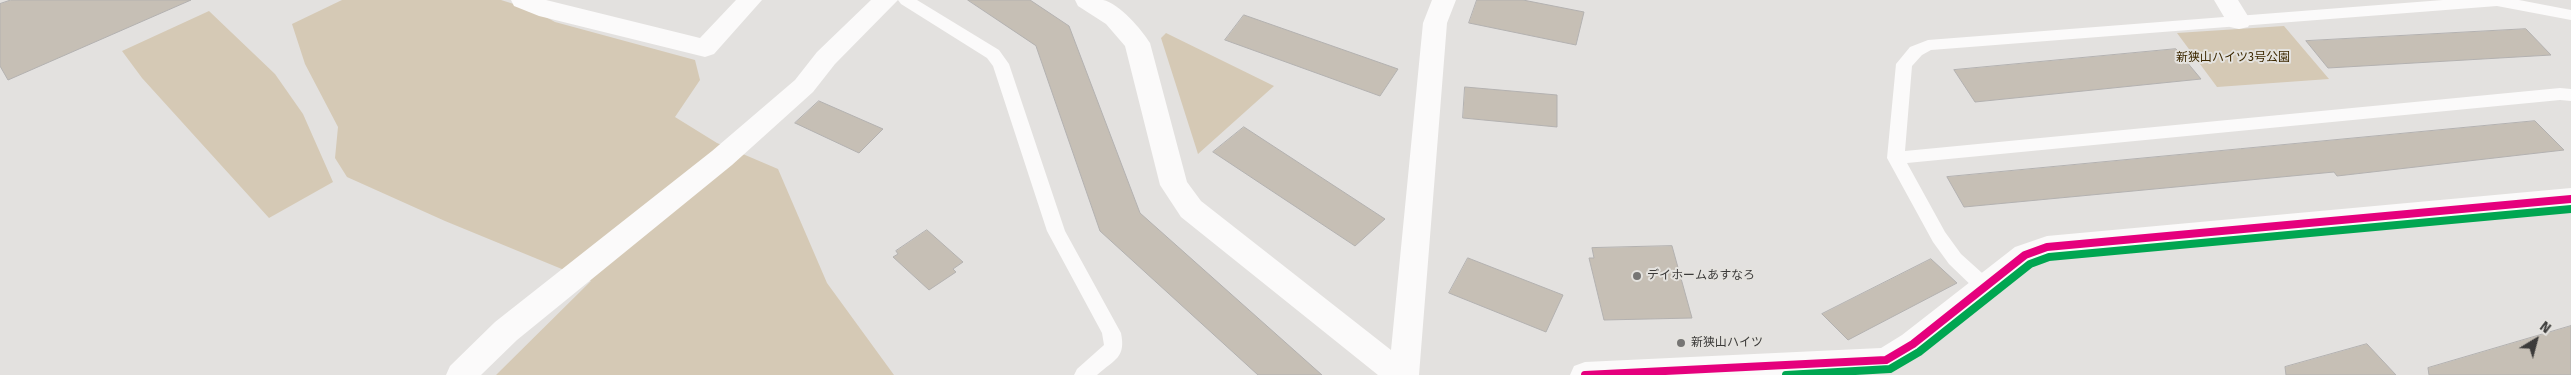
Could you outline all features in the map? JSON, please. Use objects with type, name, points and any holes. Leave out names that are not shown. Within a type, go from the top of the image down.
[{"type":"street","points":[[523,0],[548,10],[705,48],[750,0]]},
{"type":"street","points":[[461,375],[506,332],[730,152],[804,86],[826,58],[886,0]]},
{"type":"street","points":[[1087,0],[1115,18],[1138,43],[1174,185],[1191,209],[1400,375]]},
{"type":"street","points":[[1404,375],[1408,306],[1419,218],[1435,24],[1444,0]]},
{"type":"street","points":[[2226,0],[2240,21]]},
{"type":"street","points":[[1585,375],[1886,360],[1913,344],[2025,255],[2047,246],[2571,199]]},
{"type":"lane","points":[[906,0],[993,54],[1001,64],[1056,232],[1111,333],[1114,348],[1084,375]]},
{"type":"lane","points":[[1984,286],[1955,259],[1939,237],[1896,158],[1904,64],[1916,50],[1928,45],[2497,1],[2571,15]]},
{"type":"lane","points":[[1896,158],[2560,94],[2571,95]]},
{"type":"green space","points":[[342,0],[501,0],[533,10],[555,22],[695,60],[700,80],[675,117],[717,143],[778,169],[827,283],[894,375],[496,375],[591,281],[445,221],[347,177],[335,158],[338,127],[305,64],[292,24]]},
{"type":"green space","points":[[209,11],[275,74],[303,114],[333,182],[269,218],[142,78],[122,51]]},
{"type":"green space","name":"新狭山ハイツ3号公園","points":[[2284,26],[2329,79],[2217,87],[2177,33]]},
{"type":"green space","points":[[1166,33],[1274,86],[1198,154],[1161,38]]},
{"type":"building","points":[[11,0],[191,0],[8,80],[0,66],[0,4]]},
{"type":"building","points":[[968,0],[1030,0],[1069,26],[1140,213],[1322,375],[1258,375],[1100,231],[1036,46]]},
{"type":"building","points":[[1477,0],[1523,0],[1584,12],[1576,45],[1469,23]]},
{"type":"building","points":[[1244,15],[1398,69],[1380,96],[1225,40]]},
{"type":"building","points":[[2526,29],[2551,55],[2328,68],[2306,41]]},
{"type":"building","points":[[2176,49],[2201,79],[1975,102],[1954,70]]},
{"type":"building","points":[[1465,87],[1557,95],[1557,127],[1463,118]]},
{"type":"building","points":[[819,101],[883,129],[859,153],[795,123]]},
{"type":"building","points":[[2535,121],[2564,150],[2337,176],[2334,172],[1964,207],[1947,177]]},
{"type":"building","points":[[1244,127],[1385,219],[1355,246],[1213,152]]},
{"type":"building","points":[[927,230],[963,262],[953,269],[956,272],[929,290],[893,257],[898,254],[896,251]]},
{"type":"building","name":"デイホームあすなろ","points":[[1672,246],[1692,318],[1604,320],[1589,258],[1594,258],[1592,248]]},
{"type":"building","points":[[1468,258],[1563,295],[1546,332],[1449,293]]},
{"type":"building","points":[[1931,259],[1957,283],[1848,340],[1822,314]]},
{"type":"building","points":[[2571,326],[2571,375],[2429,375],[2428,368]]},
{"type":"building","points":[[2367,344],[2396,375],[2286,375],[2285,367]]},
{"type":"transit line","points":[[1585,375],[1886,360],[1913,344],[2025,255],[2047,247],[2571,199]]},
{"type":"transit line","points":[[1786,375],[1890,369],[1919,352],[2030,264],[2049,257],[2571,209]]},
{"type":"place","name":"デイホームあすなろ","points":[[1637,276]]},
{"type":"place","name":"新狭山ハイツ","points":[[1681,343]]}]
